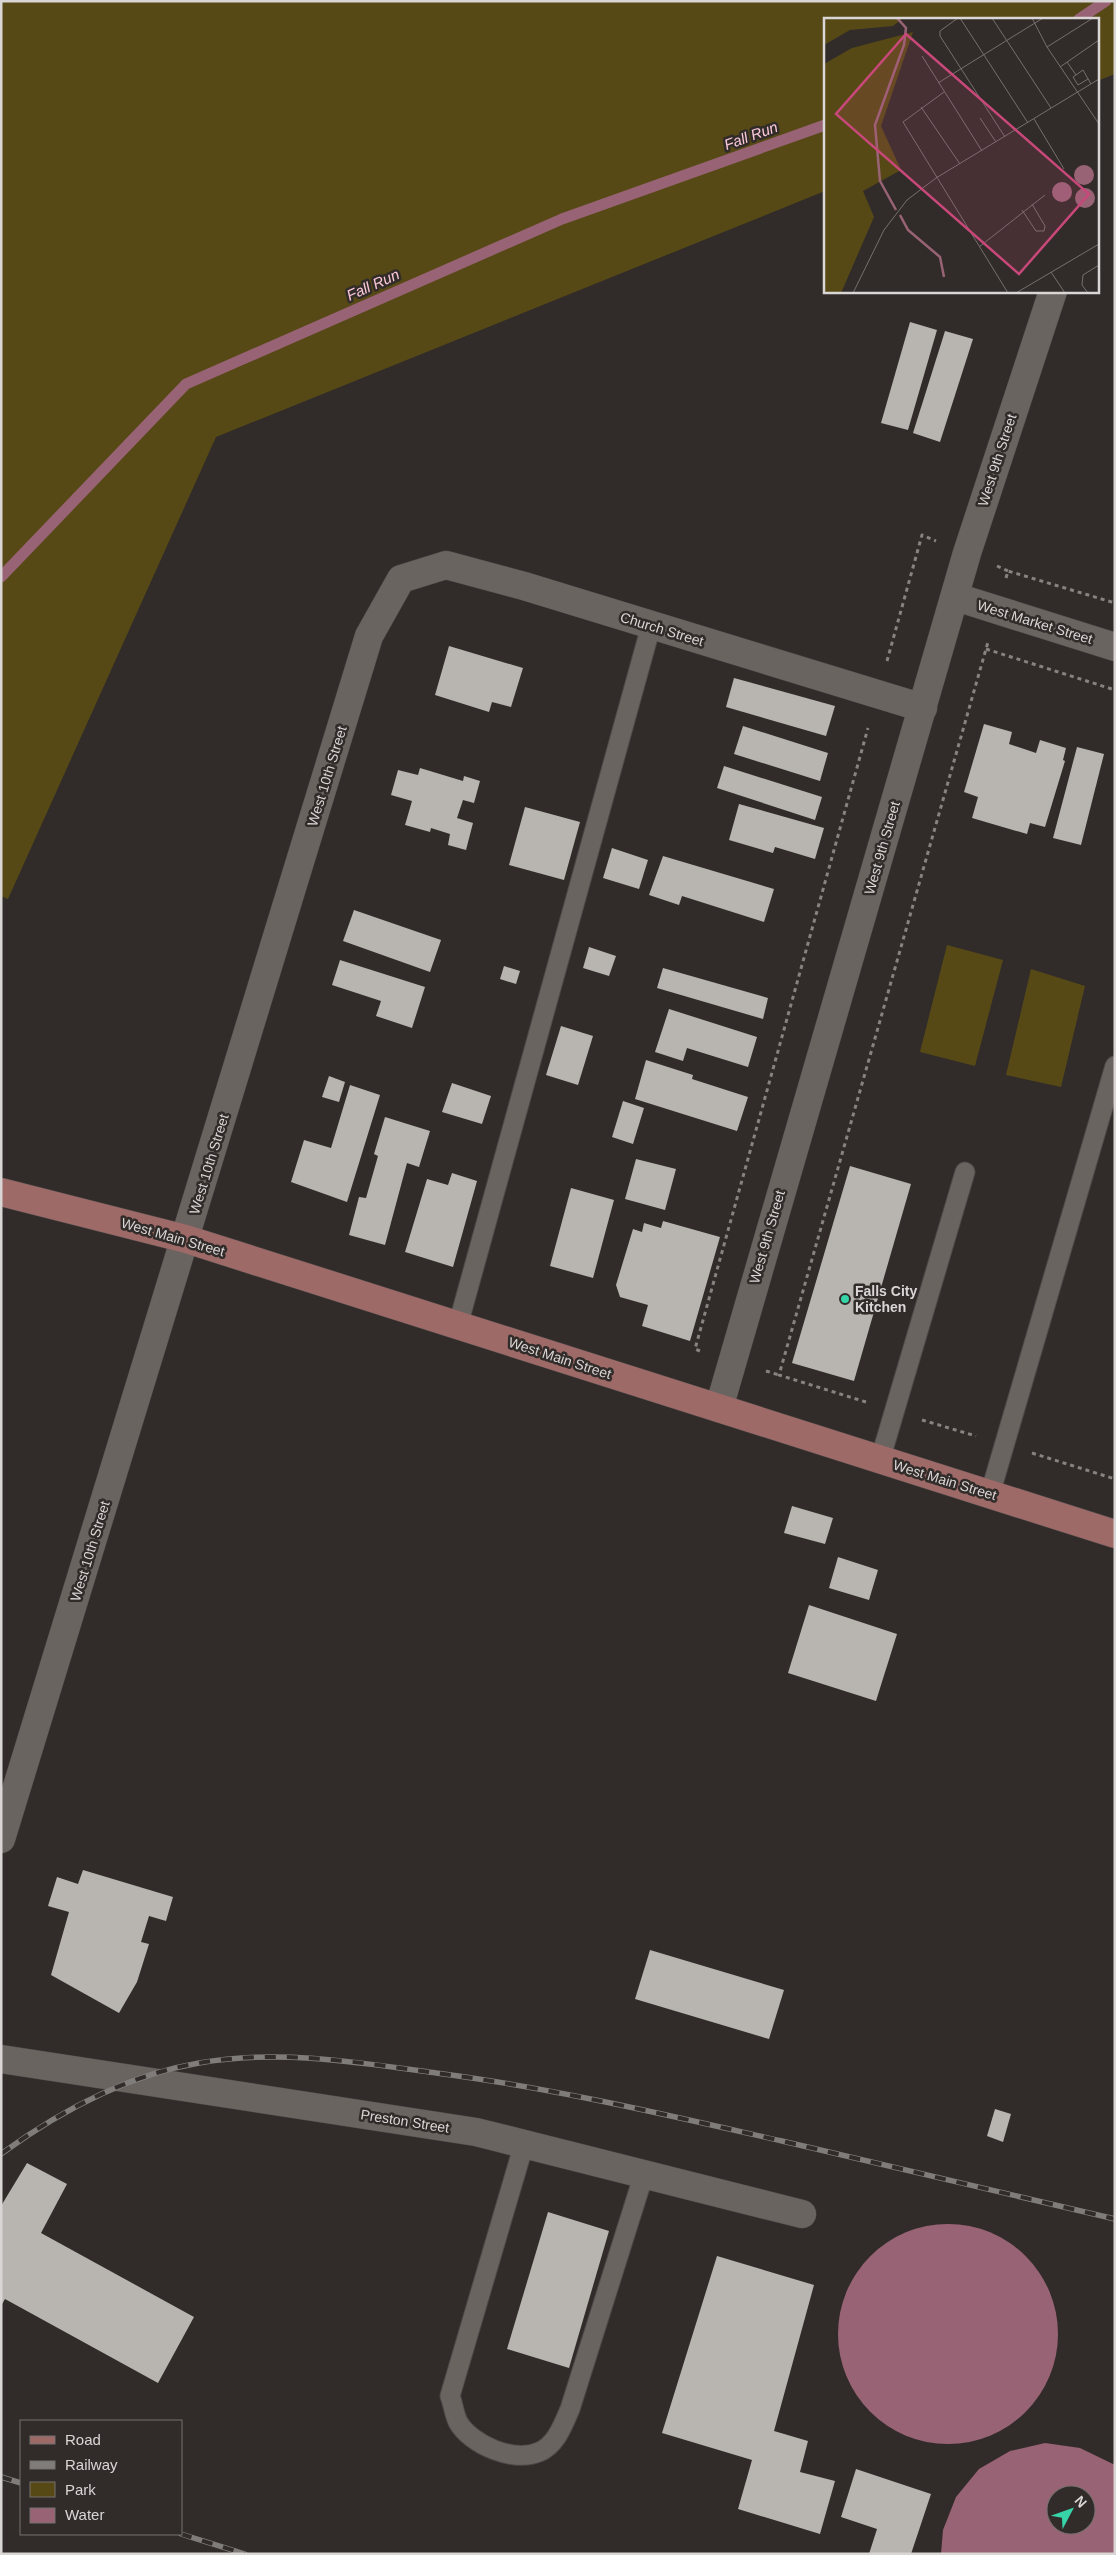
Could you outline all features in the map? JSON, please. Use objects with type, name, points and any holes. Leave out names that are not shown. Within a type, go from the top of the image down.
[{"type":"main road","name":"West Main Street","points":[[1,1192],[186,1239],[1115,1534]]},
{"type":"street","name":"West 9th Street","points":[[719,1408],[784,1179],[984,497],[1054,292]]},
{"type":"street","name":"Church Street","points":[[401,580],[446,565],[524,586],[651,626],[878,692],[923,708]]},
{"type":"street","name":"West 10th Street","points":[[1,1839],[369,636],[401,580]]},
{"type":"street","name":"West Market Street","points":[[956,597],[1115,647]]},
{"type":"street","name":"Preston Street","points":[[1,2059],[476,2132],[802,2214]]},
{"type":"lane","points":[[458,1325],[651,626]]},
{"type":"lane","points":[[990,1494],[1115,1066]]},
{"type":"lane","points":[[880,1460],[965,1172]]},
{"type":"lane","points":[[524,2144],[450,2396],[458,2422],[463,2427],[480,2443],[513,2456],[540,2452],[559,2434],[570,2409],[644,2174]]},
{"type":"path","points":[[1115,603],[1008,571],[779,1375],[1115,1479]]},
{"type":"path","points":[[986,649],[1115,690]]},
{"type":"green space","points":[[1,1],[1115,1],[1115,74],[1098,81],[1098,18],[824,18],[824,191],[216,437],[8,899],[1,896]]},
{"type":"green space","points":[[947,945],[1003,960],[975,1066],[920,1052]]},
{"type":"green space","points":[[1031,969],[1085,986],[1061,1087],[1006,1075]]},
{"type":"water","points":[[948,2224],[969,2226],[990,2232],[1026,2256],[1050,2292],[1056,2313],[1058,2334],[1056,2355],[1050,2376],[1026,2412],[990,2436],[969,2442],[948,2444],[927,2442],[906,2436],[870,2412],[846,2376],[840,2355],[838,2334],[840,2313],[846,2292],[870,2256],[906,2232],[927,2226]]},
{"type":"water","points":[[1045,2443],[1080,2448],[1115,2465],[1115,2554],[941,2554],[943,2530],[956,2497],[979,2469],[1010,2451]]},
{"type":"building","points":[[910,322],[937,330],[908,430],[881,423]]},
{"type":"building","points":[[945,331],[973,339],[940,442],[913,433]]},
{"type":"building","points":[[449,646],[523,668],[511,707],[492,702],[489,712],[435,695]]},
{"type":"building","points":[[734,678],[835,706],[826,736],[726,707]]},
{"type":"building","points":[[984,724],[1012,732],[1009,744],[1036,753],[1040,740],[1066,748],[1063,760],[1065,761],[1045,827],[1030,823],[1027,834],[972,818],[978,797],[964,792]]},
{"type":"building","points":[[743,726],[828,753],[820,781],[734,754]]},
{"type":"building","points":[[1077,747],[1104,754],[1081,845],[1053,838]]},
{"type":"building","points":[[724,766],[822,797],[815,820],[717,788]]},
{"type":"building","points":[[420,768],[463,781],[464,776],[480,781],[474,803],[463,800],[457,818],[473,823],[466,850],[448,845],[450,834],[431,828],[430,832],[405,825],[412,801],[391,795],[398,770],[418,775]]},
{"type":"building","points":[[739,804],[824,828],[815,859],[775,847],[773,853],[729,840]]},
{"type":"building","points":[[525,807],[580,822],[564,880],[509,865]]},
{"type":"building","points":[[612,848],[648,860],[639,889],[603,878]]},
{"type":"building","points":[[663,856],[774,889],[764,922],[682,896],[679,905],[649,895]]},
{"type":"building","points":[[354,910],[441,940],[430,972],[343,941]]},
{"type":"building","points":[[589,947],[616,956],[609,976],[583,968]]},
{"type":"building","points":[[340,960],[425,987],[412,1028],[376,1016],[381,1001],[332,985]]},
{"type":"building","points":[[504,966],[520,971],[516,984],[500,979]]},
{"type":"building","points":[[663,968],[768,998],[763,1019],[657,988]]},
{"type":"building","points":[[669,1009],[757,1037],[748,1067],[687,1048],[683,1061],[655,1052]]},
{"type":"building","points":[[561,1026],[593,1036],[578,1085],[546,1075]]},
{"type":"building","points":[[646,1060],[693,1075],[692,1079],[748,1097],[737,1131],[635,1099]]},
{"type":"building","points":[[329,1076],[345,1082],[339,1102],[322,1097]]},
{"type":"building","points":[[452,1083],[491,1096],[482,1124],[442,1112]]},
{"type":"building","points":[[350,1085],[380,1095],[347,1202],[291,1182],[304,1140],[331,1148]]},
{"type":"building","points":[[623,1101],[644,1108],[633,1144],[612,1137]]},
{"type":"building","points":[[385,1117],[430,1131],[419,1167],[407,1163],[385,1245],[349,1235],[359,1197],[366,1198],[378,1156],[374,1154]]},
{"type":"building","points":[[636,1159],[676,1169],[665,1210],[625,1199]]},
{"type":"building","name":"Falls City Kitchen","points":[[850,1166],[911,1184],[854,1381],[792,1363]]},
{"type":"building","points":[[452,1173],[477,1181],[453,1267],[405,1252],[427,1179],[448,1185]]},
{"type":"building","points":[[571,1188],[614,1200],[593,1278],[550,1266]]},
{"type":"building","points":[[663,1221],[720,1237],[690,1341],[642,1326],[648,1305],[620,1297],[616,1285],[633,1229],[642,1232],[644,1223],[661,1228]]},
{"type":"building","points":[[792,1506],[833,1518],[825,1544],[784,1533]]},
{"type":"building","points":[[838,1557],[878,1570],[869,1600],[829,1588]]},
{"type":"building","points":[[809,1605],[897,1634],[876,1701],[788,1673]]},
{"type":"building","points":[[83,1870],[173,1897],[166,1921],[149,1916],[141,1942],[149,1944],[137,1982],[119,2013],[51,1975],[69,1912],[48,1906],[57,1877],[78,1884]]},
{"type":"building","points":[[650,1950],[784,1990],[769,2039],[635,1999]]},
{"type":"building","points":[[995,2109],[1011,2114],[1003,2142],[987,2136]]},
{"type":"building","points":[[27,2163],[67,2184],[41,2233],[194,2317],[158,2383],[5,2299],[1,2306],[1,2206]]},
{"type":"building","points":[[548,2212],[609,2231],[569,2368],[507,2349]]},
{"type":"building","points":[[717,2256],[814,2285],[774,2431],[808,2441],[800,2472],[835,2481],[820,2534],[738,2509],[752,2460],[662,2433]]},
{"type":"building","points":[[856,2469],[931,2494],[911,2554],[869,2554],[877,2529],[841,2517]]},
{"type":"waterway","name":"Fall Run","points":[[1080,18],[1106,1]]},
{"type":"waterway","name":"Fall Run","points":[[1,577],[186,384],[562,219],[824,125]]},
{"type":"railway","points":[[1,2154],[23,2138],[71,2109],[146,2076],[199,2063],[258,2057],[288,2057],[348,2061],[480,2079],[610,2103],[1115,2219]]},
{"type":"railway","points":[[1,2477],[20,2483]]},
{"type":"railway","points":[[182,2534],[245,2554]]},
{"type":"place","name":"Falls City Kitchen","points":[[845,1299]]}]
